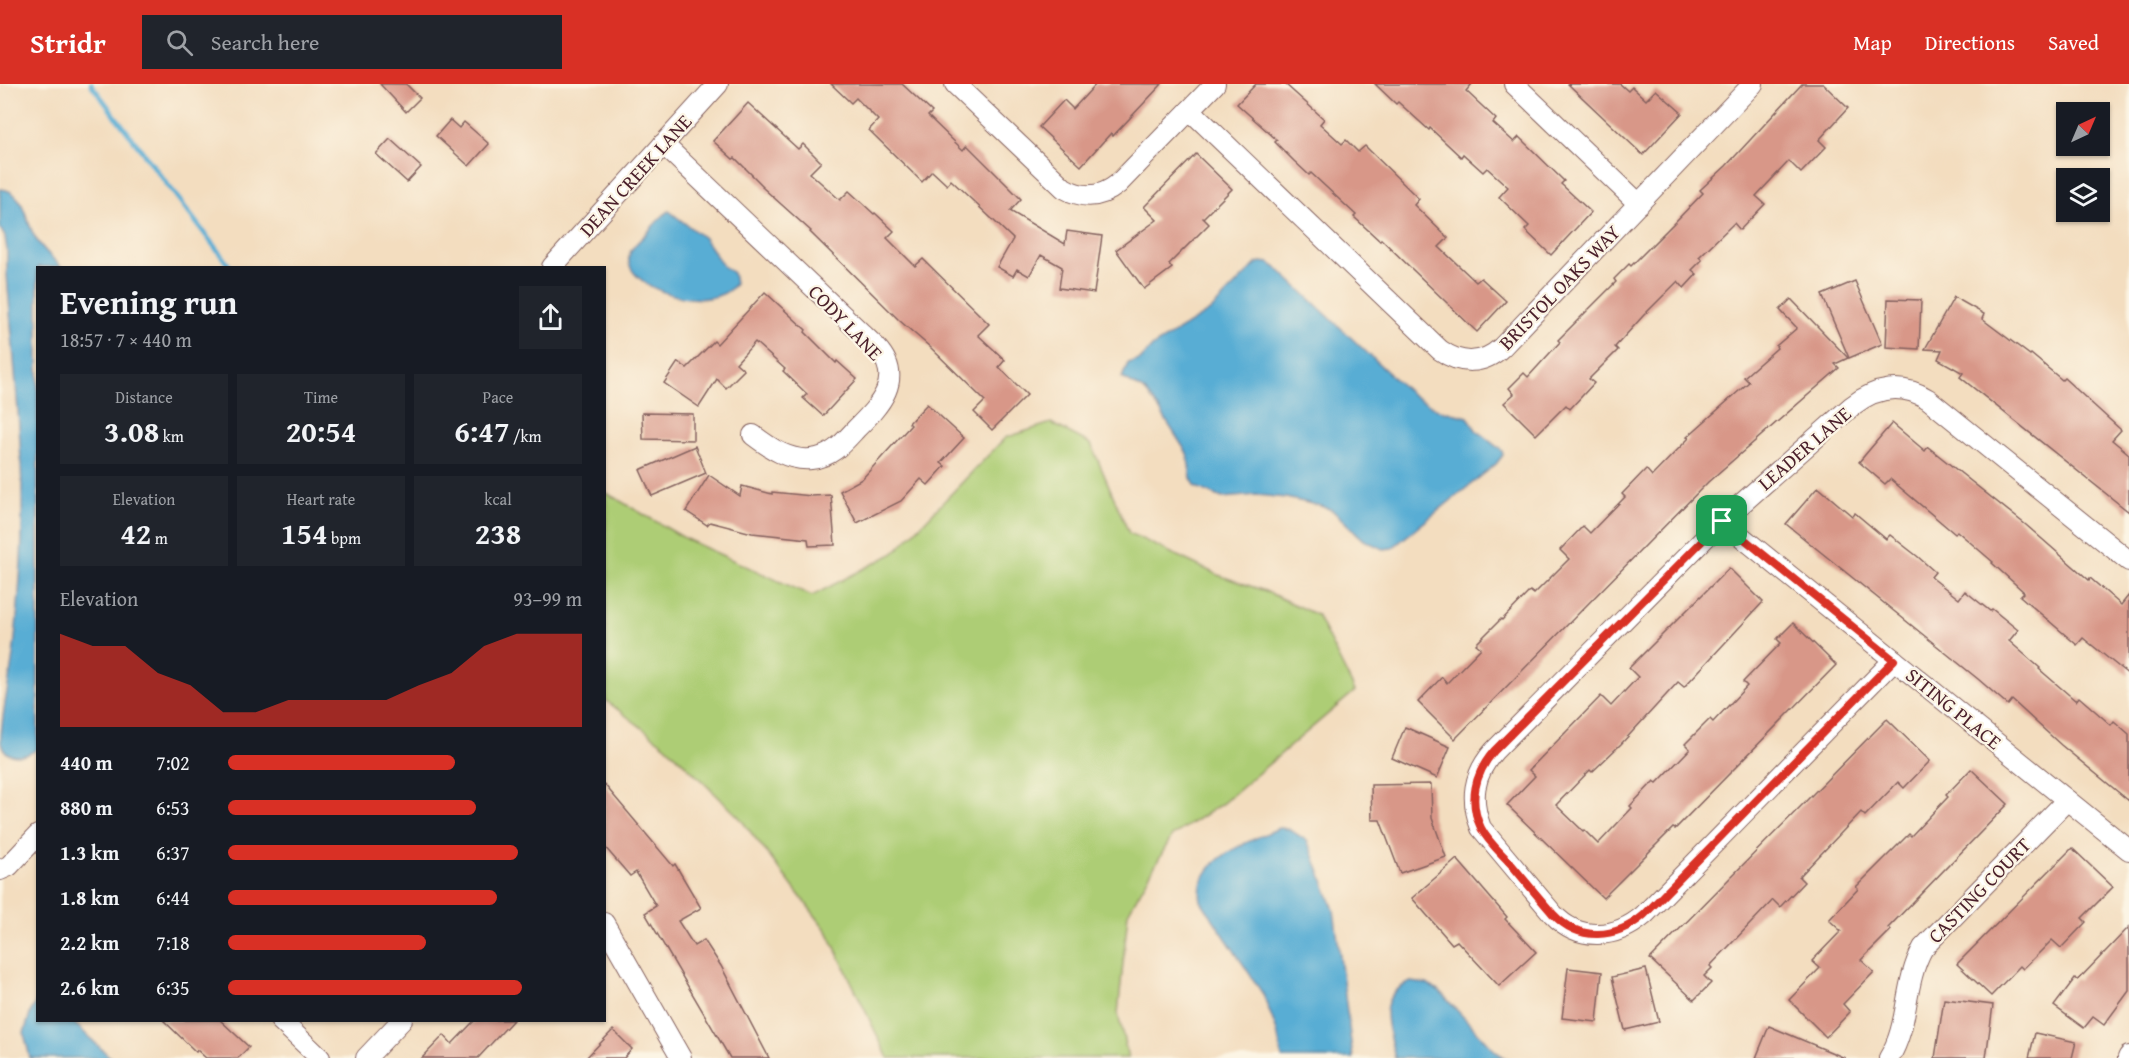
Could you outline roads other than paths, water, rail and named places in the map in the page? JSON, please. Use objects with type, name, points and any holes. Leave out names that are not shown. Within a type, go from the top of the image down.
[{"type":"street","name":"DEAN CREEK LANE","points":[[553,266],[718,84]]},
{"type":"street","points":[[955,84],[1064,188],[1079,195],[1088,196],[1103,193],[1118,184],[1215,84]]},
{"type":"street","points":[[1514,84],[1640,204]]},
{"type":"street","name":"BRISTOL OAKS WAY","points":[[1190,110],[1440,350],[1465,361],[1486,358],[1499,350],[1753,84]]},
{"type":"street","name":"CODY LANE","points":[[663,144],[876,347],[886,361],[889,379],[884,399],[831,454],[813,459],[791,457],[771,448],[753,435]]},
{"type":"street","name":"LEADER LANE","points":[[1894,660],[1637,921],[1617,932],[1597,935],[1579,932],[1558,920],[1481,828],[1475,807],[1476,781],[1494,751],[1722,521],[1857,402],[1877,391],[1897,389],[1918,394],[1938,406],[2129,561]]},
{"type":"street","name":"SITING PLACE","points":[[1722,521],[2129,850]]},
{"type":"street","name":"CASTING COURT","points":[[1889,1058],[1899,1040],[1911,976],[1923,948],[2067,800]]},
{"type":"street","points":[[0,870],[9,866],[36,837]]},
{"type":"street","points":[[606,927],[681,1058]]},
{"type":"street","points":[[282,1022],[320,1058]]},
{"type":"street","points":[[366,1058],[400,1022]]},
{"type":"water","points":[[0,189],[9,191],[20,201],[36,239],[60,266],[36,266],[36,749],[23,756],[7,753],[1,743],[3,714],[17,625],[22,490],[7,250],[5,237],[0,228]]},
{"type":"water","points":[[669,211],[704,238],[723,266],[733,273],[735,284],[723,294],[707,298],[689,298],[671,294],[654,288],[640,279],[631,268],[629,256],[631,250]]},
{"type":"water","points":[[1257,263],[1269,263],[1277,268],[1412,395],[1439,410],[1468,417],[1476,430],[1502,451],[1503,455],[1496,464],[1392,548],[1383,549],[1364,540],[1332,510],[1321,506],[1286,498],[1257,495],[1222,498],[1196,487],[1191,478],[1187,453],[1155,403],[1145,391],[1122,378],[1128,363],[1140,360],[1153,346],[1210,311]]},
{"type":"water","points":[[1279,828],[1289,829],[1307,841],[1334,910],[1353,1058],[1282,1058],[1277,1031],[1263,994],[1201,901],[1201,886],[1214,863],[1239,846]]},
{"type":"water","points":[[1411,982],[1427,984],[1440,992],[1496,1052],[1506,1058],[1395,1058],[1387,1024],[1387,1004],[1399,988]]},
{"type":"water","points":[[36,1002],[36,1022],[73,1022],[111,1058],[30,1058],[24,1033]]},
{"type":"waterway","points":[[91,84],[229,266]]}]
